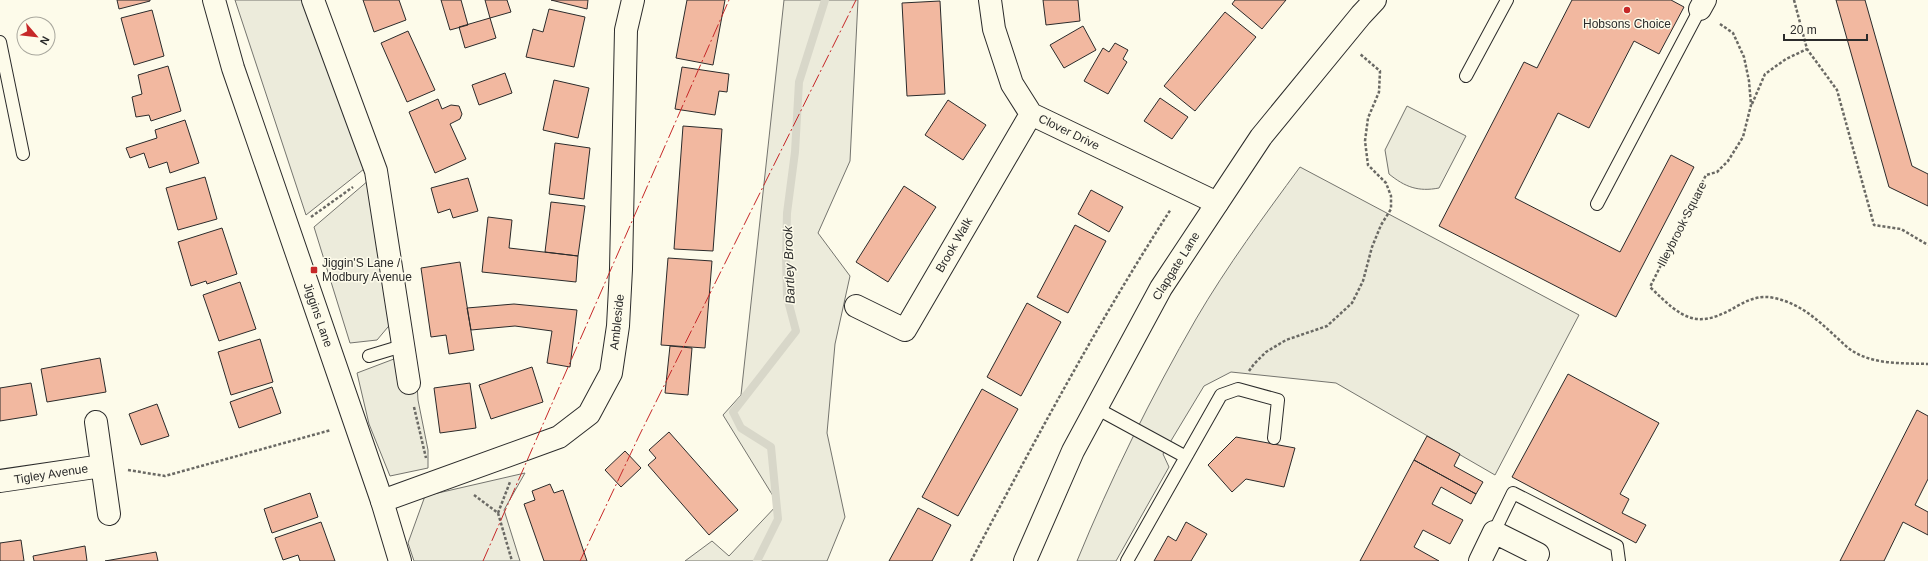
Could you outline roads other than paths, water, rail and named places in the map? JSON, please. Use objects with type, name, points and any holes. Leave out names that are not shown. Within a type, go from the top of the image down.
[{"type":"street","name":"Jiggins Lane","points":[[214,0],[233,68],[382,501],[400,561]]},
{"type":"street","points":[[313,0],[376,171],[402,346],[409,383]]},
{"type":"street","name":"Ambleside","points":[[382,501],[559,437],[589,414],[611,373],[618,326],[622,269],[626,30],[633,0]]},
{"type":"street","name":"Clover Drive","points":[[990,0],[994,29],[1012,84],[1031,114],[1217,203]]},
{"type":"street","name":"Clapgate Lane","points":[[1025,561],[1073,451],[1161,288],[1261,137],[1375,0]]},
{"type":"street","name":"Brook Walk","points":[[856,306],[905,330],[1031,114]]},
{"type":"street","name":"Tigley Avenue","points":[[96,422],[109,514]]},
{"type":"street","name":"Tigley Avenue","points":[[0,481],[102,466]]},
{"type":"street","points":[[1480,561],[1494,532],[1538,554]]},
{"type":"lane","points":[[1466,76],[1507,0]]},
{"type":"lane","points":[[1597,204],[1703,4]]},
{"type":"lane","points":[[0,42],[23,154]]},
{"type":"lane","points":[[369,356],[402,346]]},
{"type":"lane","points":[[1127,561],[1221,395],[1238,389],[1278,400],[1274,438]]},
{"type":"lane","points":[[1096,408],[1186,457]]},
{"type":"lane","points":[[1494,532],[1513,493],[1617,546],[1619,561]]},
{"type":"waterway","name":"Bartley Brook","points":[[757,561],[778,519],[771,447],[741,428],[733,412],[796,331],[787,297],[787,213],[795,152],[799,82],[825,0]]},
{"type":"place","name":"Hobsons Choice","points":[[1627,10]]},
{"type":"place","name":"Jiggin'S Lane / Modbury Avenue","points":[[314,270]]}]
